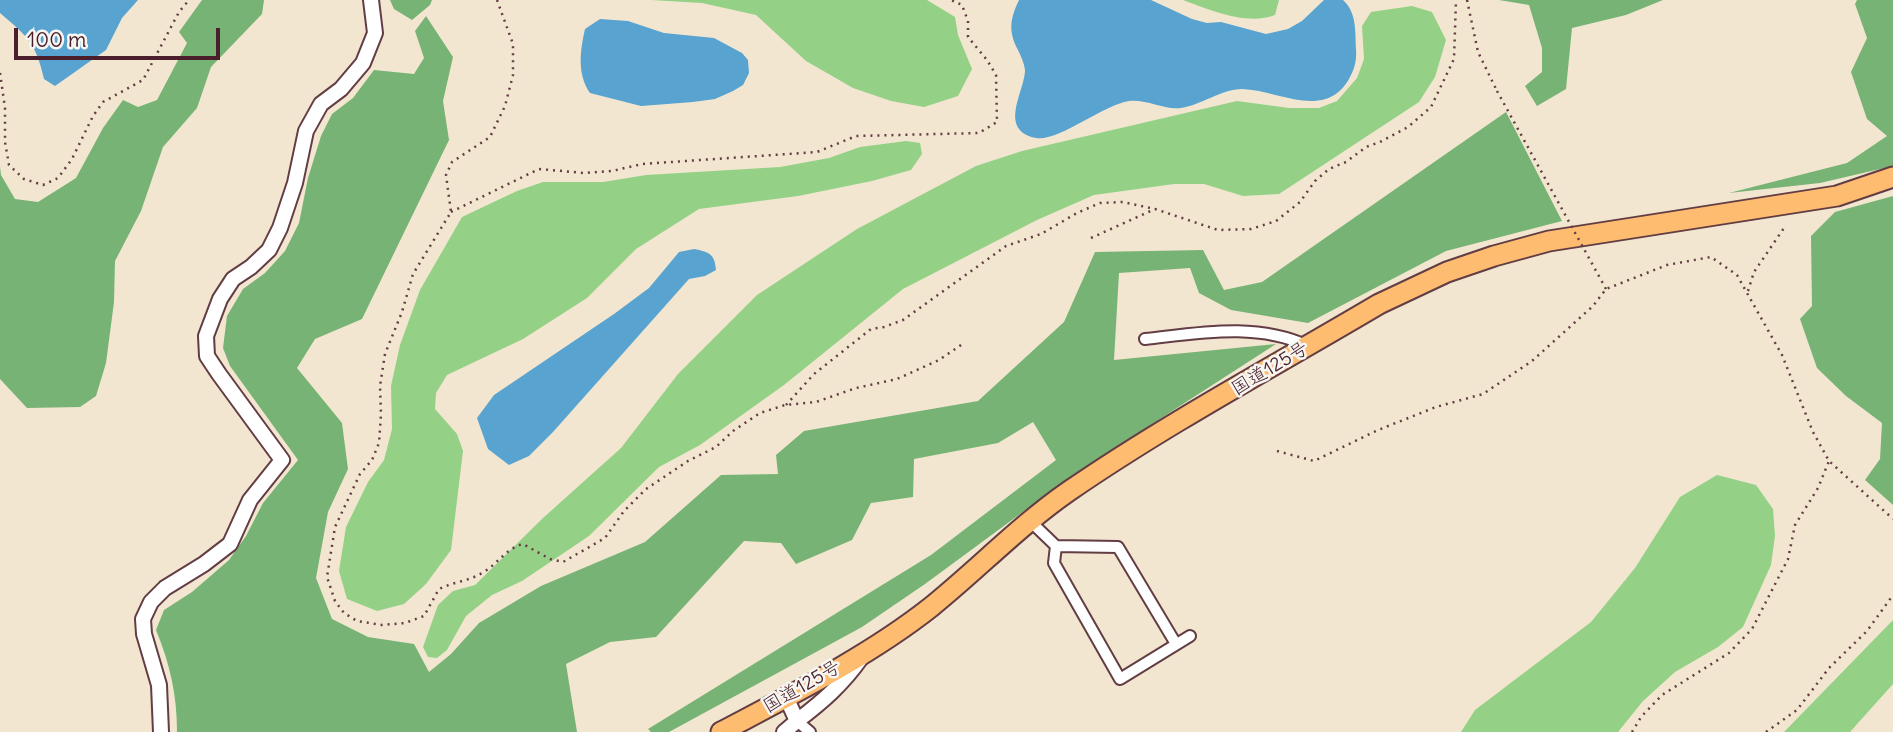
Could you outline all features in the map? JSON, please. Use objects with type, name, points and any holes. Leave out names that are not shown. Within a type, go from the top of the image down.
[{"type":"highway","name":"国道125号","points":[[721,732],[866,651],[930,608],[1030,521],[1099,470],[1407,290],[1447,272],[1549,241],[1837,196],[1893,177]]},
{"type":"street","points":[[161,732],[159,685],[144,634],[143,619],[151,602],[165,588],[230,544],[250,500],[282,460],[207,356],[206,336],[220,299],[233,279],[269,250],[280,228],[295,183],[306,131],[321,104],[341,89],[363,63],[375,33],[371,0]]},
{"type":"street","points":[[1145,339],[1221,331],[1259,331],[1287,337],[1308,346]]},
{"type":"street","points":[[1030,521],[1056,546],[1118,547],[1176,644]]},
{"type":"street","points":[[1056,546],[1054,562],[1120,679],[1190,636]]},
{"type":"street","points":[[784,732],[831,695],[849,676],[866,651]]},
{"type":"street","points":[[786,697],[797,721],[810,732]]},
{"type":"path","points":[[0,73],[9,165],[24,179],[43,185],[58,178],[72,159],[103,102],[143,80],[179,12],[189,0]]},
{"type":"path","points":[[451,212],[446,175],[452,162],[490,137],[505,106],[513,75],[513,44],[497,0]]},
{"type":"path","points":[[951,0],[962,5],[968,21],[968,37],[996,75],[997,122],[979,133],[856,136],[817,152],[642,164],[612,171],[539,169],[451,212],[413,274],[385,355],[380,386],[379,443],[372,460],[360,474],[335,527],[327,576],[335,601],[344,613],[357,621],[382,625],[405,623],[424,616],[439,589],[477,576],[489,569],[510,548],[523,544],[550,559],[563,562],[605,538],[624,512],[646,489],[688,461],[716,447],[733,430],[760,413],[785,405],[816,402],[856,388],[897,379],[939,360],[964,343]]},
{"type":"path","points":[[785,405],[814,374],[871,329],[903,320],[1006,246],[1055,228],[1077,213],[1100,203],[1123,202],[1155,209],[1218,230],[1251,229],[1276,221],[1300,202],[1315,181],[1329,169],[1408,127],[1431,107],[1454,59],[1456,0]]},
{"type":"path","points":[[1467,0],[1478,52],[1606,289]]},
{"type":"path","points":[[1091,239],[1155,209]]},
{"type":"path","points":[[1747,293],[1754,272],[1784,228]]},
{"type":"path","points":[[1277,451],[1314,461],[1436,407],[1483,394],[1532,361],[1593,306],[1606,289],[1667,265],[1711,257],[1737,275],[1782,355],[1813,432],[1829,461],[1893,519]]},
{"type":"path","points":[[1633,732],[1641,717],[1662,695],[1729,653],[1752,629],[1788,559],[1795,525],[1818,488],[1829,461]]},
{"type":"path","points":[[1766,732],[1797,710],[1829,668],[1867,631],[1893,595]]},
{"type":"green space","points":[[202,0],[264,0],[262,14],[211,67],[197,108],[163,147],[141,211],[115,261],[114,302],[106,363],[96,396],[80,407],[27,408],[0,379],[0,167],[1,175],[15,199],[38,202],[76,178],[103,128],[123,100],[138,107],[157,100],[187,43],[179,32]]},
{"type":"green space","points":[[390,0],[432,0],[430,5],[412,20],[394,9]]},
{"type":"green space","points":[[651,0],[927,0],[955,17],[958,35],[972,69],[958,96],[924,107],[891,101],[853,88],[806,61],[756,15],[702,3]]},
{"type":"green space","points":[[1183,0],[1279,0],[1275,15],[1253,19],[1229,15]]},
{"type":"green space","points":[[1499,0],[1663,0],[1626,15],[1572,28],[1566,89],[1537,106],[1525,86],[1542,72],[1542,48],[1529,5]]},
{"type":"green space","points":[[1857,0],[1893,0],[1893,166],[1820,183],[1729,193],[1847,163],[1887,136],[1867,119],[1851,72],[1867,38],[1855,4]]},
{"type":"green space","points":[[1412,6],[1432,12],[1446,40],[1435,77],[1419,102],[1279,194],[1243,196],[1204,184],[1174,184],[1094,195],[1037,220],[903,289],[784,385],[700,445],[659,467],[589,536],[522,581],[492,595],[466,616],[447,650],[437,658],[428,657],[423,647],[438,605],[453,591],[475,585],[543,518],[621,448],[678,374],[757,295],[857,229],[976,166],[1022,151],[1237,101],[1289,108],[1319,108],[1337,101],[1357,78],[1364,59],[1362,26],[1371,12]]},
{"type":"green space","points":[[426,16],[453,57],[443,101],[449,140],[362,319],[315,339],[297,368],[342,423],[348,469],[328,512],[316,578],[332,619],[368,637],[414,644],[429,672],[451,654],[479,623],[541,586],[645,542],[721,475],[778,474],[776,455],[804,431],[978,401],[1064,322],[1095,252],[1203,250],[1224,290],[1262,282],[1506,112],[1562,221],[1446,251],[1308,323],[1231,310],[1199,293],[1190,268],[1119,273],[1114,360],[1276,344],[1073,475],[862,627],[669,732],[651,732],[648,729],[931,555],[1056,460],[1033,422],[998,443],[914,459],[913,497],[871,503],[852,540],[796,564],[781,543],[744,541],[656,637],[610,642],[566,664],[577,732],[177,732],[172,680],[156,630],[164,610],[192,592],[229,560],[246,536],[263,503],[298,460],[230,366],[223,348],[227,316],[243,289],[265,273],[285,251],[299,223],[308,178],[321,136],[332,114],[353,98],[374,70],[414,74],[424,58],[415,31]]},
{"type":"green space","points":[[906,141],[920,143],[922,154],[911,170],[798,196],[699,209],[636,249],[587,298],[523,339],[447,375],[436,393],[435,409],[457,434],[463,451],[451,550],[426,584],[404,604],[377,611],[347,599],[339,571],[346,527],[368,482],[384,460],[392,429],[391,386],[400,345],[420,290],[462,217],[543,182],[603,182],[646,175],[780,167],[829,158],[860,147]]},
{"type":"green space","points":[[1893,196],[1893,505],[1865,480],[1880,459],[1882,423],[1846,396],[1817,368],[1800,319],[1812,306],[1811,236],[1835,212]]},
{"type":"green space","points":[[1717,475],[1756,485],[1773,509],[1775,536],[1771,565],[1743,627],[1718,647],[1675,672],[1643,701],[1618,732],[1461,732],[1475,710],[1591,622],[1635,568],[1680,497]]},
{"type":"green space","points":[[1893,620],[1893,684],[1850,732],[1784,732]]},
{"type":"water","points":[[0,0],[138,0],[122,18],[106,50],[55,86],[44,79],[38,57],[29,41],[0,13]]},
{"type":"water","points":[[1019,0],[1151,0],[1192,19],[1207,23],[1221,22],[1266,34],[1288,29],[1302,21],[1324,0],[1343,0],[1351,11],[1354,23],[1356,61],[1349,79],[1339,92],[1327,98],[1300,100],[1242,89],[1181,108],[1129,101],[1056,134],[1036,138],[1024,134],[1015,119],[1025,70],[1012,31],[1012,19]]},
{"type":"water","points":[[600,19],[628,21],[664,33],[714,38],[742,53],[748,60],[749,73],[743,85],[733,91],[715,99],[693,102],[641,106],[590,93],[581,70],[582,46],[585,29]]},
{"type":"water","points":[[694,249],[710,255],[716,270],[705,276],[689,279],[529,456],[509,465],[488,449],[477,418],[494,395],[649,288],[679,252]]}]
